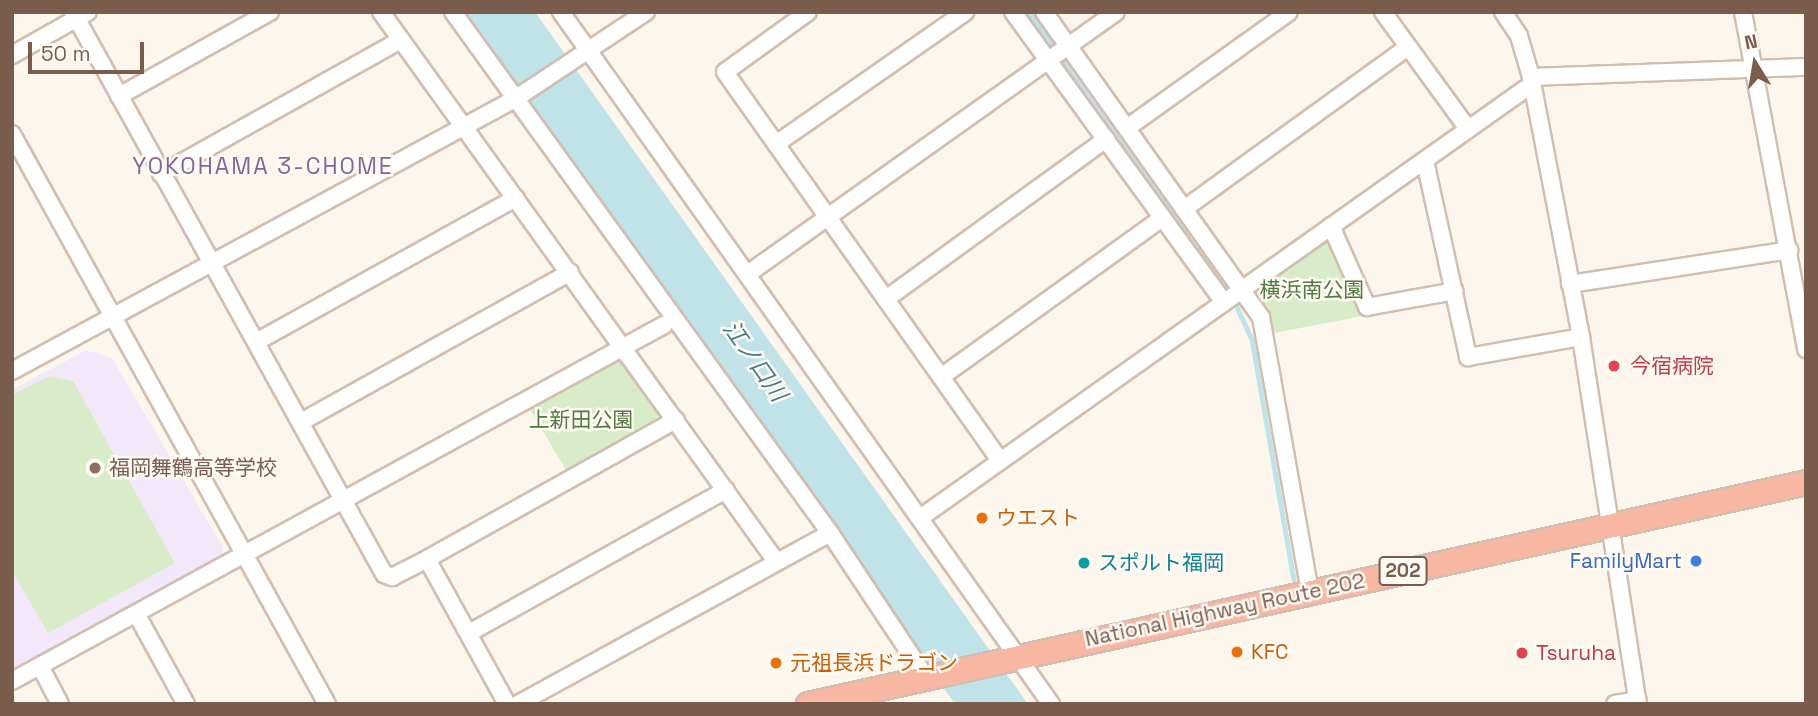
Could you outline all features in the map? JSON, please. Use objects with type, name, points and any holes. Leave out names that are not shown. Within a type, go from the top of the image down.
[{"type":"highway","name":"National Highway Route 202","points":[[816,703],[1806,482]]},
{"type":"street","points":[[119,96],[270,12]]},
{"type":"street","points":[[381,12],[625,346],[776,561]]},
{"type":"street","points":[[453,12],[830,533],[926,678]]},
{"type":"street","points":[[561,12],[749,273],[920,518],[1008,658],[1051,704]]},
{"type":"street","points":[[15,364],[111,316],[209,259],[460,123],[515,99],[646,12]]},
{"type":"street","points":[[808,12],[725,72],[999,459]]},
{"type":"street","points":[[776,144],[965,12]]},
{"type":"street","points":[[1013,12],[1050,60],[1161,219],[1224,302]]},
{"type":"street","points":[[1044,12],[1261,317],[1310,592]]},
{"type":"street","points":[[749,273],[1116,12]]},
{"type":"street","points":[[1127,128],[1289,12]]},
{"type":"street","points":[[1383,12],[1468,129]]},
{"type":"street","points":[[1503,12],[1522,43],[1531,80],[1581,337],[1613,525],[1638,702],[1615,704]]},
{"type":"street","points":[[1743,12],[1789,250],[1800,274],[1806,349]]},
{"type":"street","points":[[12,55],[79,14],[161,174],[384,574],[392,577],[427,559],[676,420]]},
{"type":"street","points":[[161,174],[401,40]]},
{"type":"street","points":[[1184,209],[1408,47]]},
{"type":"street","points":[[920,518],[999,459],[1425,161],[1531,80],[1806,66]]},
{"type":"street","points":[[12,134],[17,153],[327,704]]},
{"type":"street","points":[[886,299],[1106,139]]},
{"type":"street","points":[[1425,161],[1468,357],[1581,337]]},
{"type":"street","points":[[256,342],[516,198]]},
{"type":"street","points":[[942,377],[1161,219]]},
{"type":"street","points":[[1331,226],[1367,307],[1455,291]]},
{"type":"street","points":[[1570,284],[1789,250]]},
{"type":"street","points":[[301,422],[570,272]]},
{"type":"street","points":[[12,681],[245,557],[663,325]]},
{"type":"street","points":[[468,633],[726,490]]},
{"type":"street","points":[[519,704],[830,533]]},
{"type":"street","points":[[427,559],[507,704]]},
{"type":"street","points":[[137,615],[186,704]]},
{"type":"street","points":[[40,666],[60,704]]},
{"type":"shaded area","name":"福岡舞鶴高等学校","points":[[86,350],[112,358],[223,547],[222,561],[12,675],[12,390]]},
{"type":"green space","name":"横浜南公園","points":[[1321,240],[1328,242],[1363,316],[1269,334],[1254,288]]},
{"type":"green space","name":"上新田公園","points":[[622,359],[659,411],[657,418],[566,470],[529,408]]},
{"type":"green space","name":"福岡舞鶴高等学校","points":[[50,376],[73,381],[175,563],[48,633],[12,571],[12,395]]},
{"type":"water","name":"江ノ口川","points":[[466,12],[535,12],[1028,704],[955,704]]},
{"type":"water","points":[[1020,12],[1033,12],[1056,43],[1048,50]]},
{"type":"waterway","points":[[1049,42],[1229,294]]},
{"type":"waterway","points":[[1234,301],[1252,339],[1294,579]]},
{"type":"place","name":"今宿病院","points":[[1614,366]]},
{"type":"place","name":"福岡舞鶴高等学校","points":[[95,468]]},
{"type":"place","name":"ウエスト","points":[[982,518]]},
{"type":"place","name":"FamilyMart","points":[[1696,561]]},
{"type":"place","name":"スポルト福岡","points":[[1084,563]]},
{"type":"place","name":"KFC","points":[[1237,652]]},
{"type":"place","name":"Tsuruha","points":[[1522,653]]},
{"type":"place","name":"元祖長浜ドラゴン","points":[[776,663]]},
{"type":"district","name":"YOKOHAMA 3-CHOME","points":[[263,166]]}]
